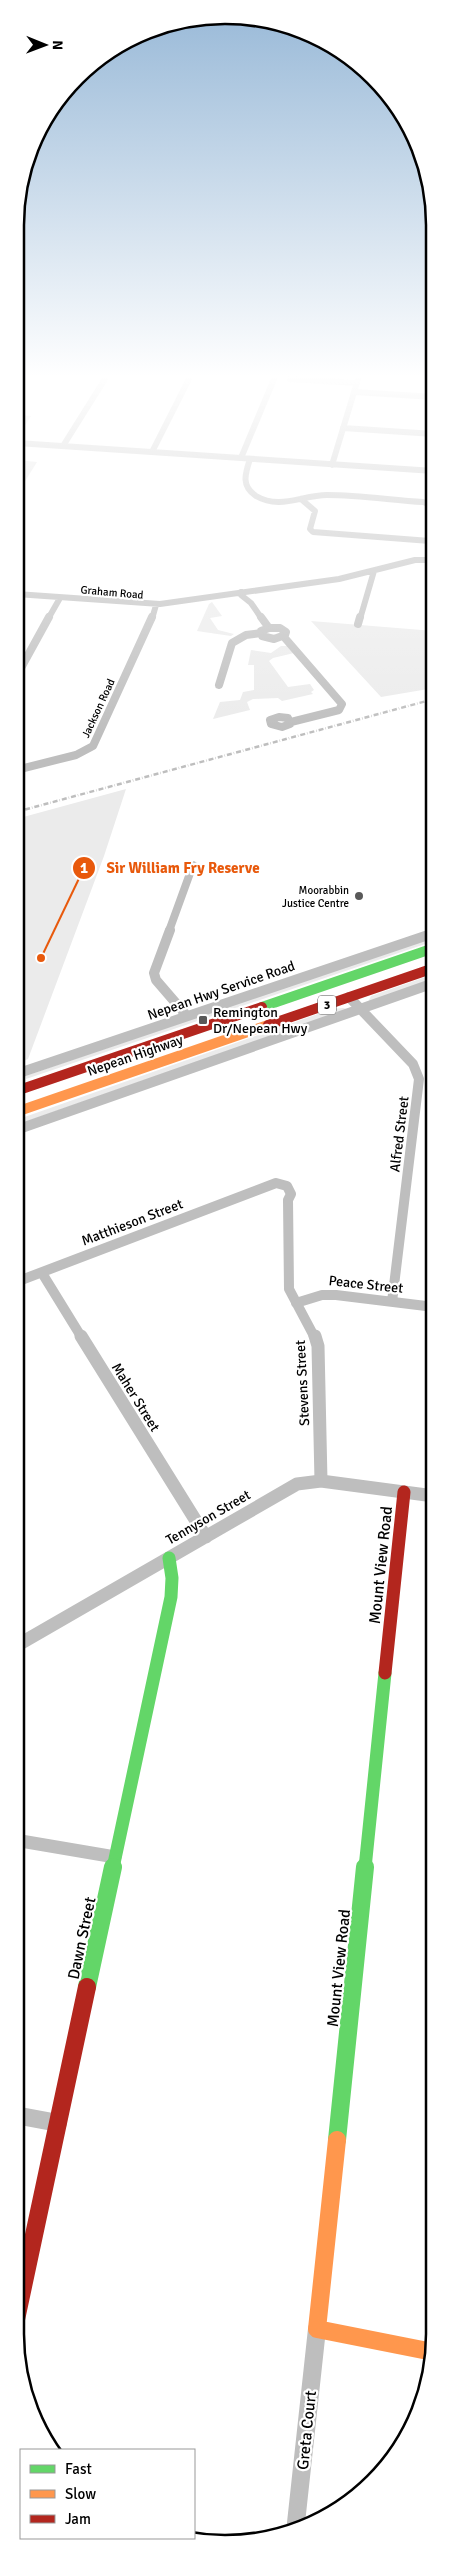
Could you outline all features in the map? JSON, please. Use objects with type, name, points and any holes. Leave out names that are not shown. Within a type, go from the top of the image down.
[{"type":"main road","name":"Nepean Highway","points":[[24,1087],[426,951]]},
{"type":"main road","name":"Nepean Highway","points":[[24,1109],[426,971]]},
{"type":"main road","points":[[24,1095],[34,1106]]},
{"type":"main road","name":"Mount View Road","points":[[317,2329],[404,1492]]},
{"type":"main road","name":"Dawn Street","points":[[24,2282],[171,1597],[172,1578],[169,1558]]},
{"type":"main road","points":[[317,2329],[426,2351]]},
{"type":"street","points":[[261,498],[268,503],[281,504],[305,498]]},
{"type":"street","points":[[373,498],[426,503]]},
{"type":"street","points":[[301,499],[316,511],[310,529],[313,532],[426,541]]},
{"type":"street","name":"Graham Road","points":[[24,595],[156,605],[243,594],[426,560]]},
{"type":"street","points":[[358,624],[374,570]]},
{"type":"street","points":[[362,573],[370,582]]},
{"type":"street","points":[[243,594],[273,628],[286,632],[284,637]]},
{"type":"street","points":[[24,663],[60,598]]},
{"type":"street","name":"Jackson Road","points":[[24,768],[82,753],[93,746],[154,614],[156,605]]},
{"type":"street","points":[[218,685],[232,643],[246,635],[260,633],[273,628]]},
{"type":"street","points":[[260,633],[270,639],[284,637]]},
{"type":"street","points":[[284,637],[342,704],[338,710],[291,722]]},
{"type":"street","points":[[187,1016],[156,980],[154,973],[193,865]]},
{"type":"street","name":"Nepean Hwy Service Road","points":[[24,1072],[426,936]]},
{"type":"street","points":[[24,1127],[426,986]]},
{"type":"street","name":"Alfred Street","points":[[349,997],[413,1064],[420,1079],[392,1302]]},
{"type":"street","name":"Matthieson Street","points":[[24,1279],[259,1189],[274,1188],[286,1193]]},
{"type":"street","name":"Stevens Street","points":[[286,1193],[288,1281],[291,1294],[312,1328],[318,1346],[321,1481]]},
{"type":"street","name":"Maher Street","points":[[42,1273],[206,1536]]},
{"type":"street","name":"Peace Street","points":[[296,1303],[322,1294],[426,1306]]},
{"type":"street","name":"Tennyson Street","points":[[24,1641],[297,1484],[321,1481],[426,1495]]},
{"type":"street","points":[[24,1842],[115,1857]]},
{"type":"street","points":[[24,2116],[58,2123]]},
{"type":"street","name":"Greta Court","points":[[295,2523],[317,2329]]},
{"type":"shaded area","points":[[212,602],[222,616],[210,618],[218,630],[234,634],[231,636],[197,631],[209,604]]},
{"type":"shaded area","points":[[311,621],[426,630],[426,689],[381,697]]},
{"type":"shaded area","points":[[281,646],[288,646],[294,653],[273,658],[269,661],[288,687],[310,684],[314,690],[311,692],[313,694],[282,701],[278,698],[253,699],[247,702],[250,710],[213,719],[220,702],[240,700],[243,692],[254,690],[254,665],[248,665],[251,650],[271,653]]},
{"type":"shaded area","points":[[126,789],[104,856],[28,1059],[24,1061],[24,817]]},
{"type":"shaded area","points":[[426,940],[426,944],[26,1079],[25,1076]]},
{"type":"shaded area","points":[[426,977],[426,982],[368,1002],[371,996]]},
{"type":"shaded area","points":[[332,1009],[347,1009],[24,1122],[24,1117]]},
{"type":"railway","points":[[24,810],[426,701]]},
{"type":"traffic: fast","points":[[262,1007],[426,951]]},
{"type":"traffic: fast","points":[[87,1987],[171,1597],[172,1578],[169,1558]]},
{"type":"traffic: fast","points":[[337,2140],[385,1673]]},
{"type":"traffic: slow","points":[[24,1109],[268,1025]]},
{"type":"traffic: slow","points":[[337,2140],[317,2329],[426,2351]]},
{"type":"traffic: jam","points":[[268,1025],[426,971]]},
{"type":"traffic: jam","points":[[24,1088],[262,1007]]},
{"type":"traffic: jam","points":[[385,1673],[404,1492]]},
{"type":"traffic: jam","points":[[24,2282],[87,1987]]},
{"type":"place","name":"Moorabbin Justice Centre","points":[[359,896]]},
{"type":"place","name":"Sir William Fry Reserve","points":[[41,958]]},
{"type":"place","name":"Remington Dr/Nepean Hwy","points":[[203,1020]]}]
